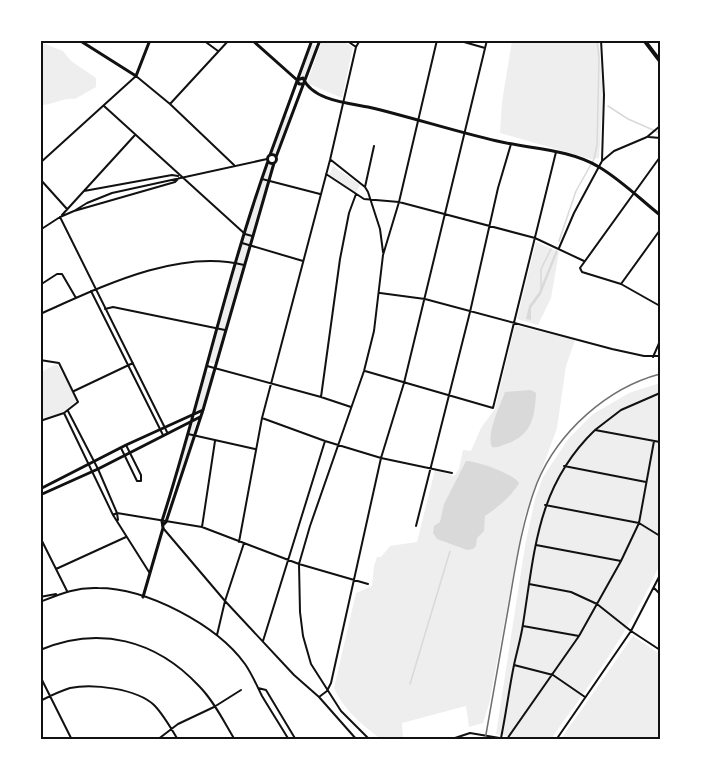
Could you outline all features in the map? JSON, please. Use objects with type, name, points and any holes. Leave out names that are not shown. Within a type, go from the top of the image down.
[{"type":"main road","points":[[644,40],[660,61]]},
{"type":"street","points":[[79,40],[136,76],[170,104],[234,165]]},
{"type":"street","points":[[40,163],[136,76],[150,40]]},
{"type":"street","points":[[203,40],[218,51]]},
{"type":"street","points":[[170,104],[229,40]]},
{"type":"street","points":[[252,40],[300,85],[305,84],[315,92],[420,119],[464,133],[556,152],[594,165],[660,214]]},
{"type":"street","points":[[163,524],[203,410],[265,190],[320,40]]},
{"type":"street","points":[[346,40],[356,47]]},
{"type":"street","points":[[239,542],[261,418],[330,160],[356,47],[360,40]]},
{"type":"street","points":[[370,740],[364,737],[341,711],[311,664],[303,636],[299,564],[364,370],[374,331],[383,255],[420,119],[437,40]]},
{"type":"street","points":[[457,40],[485,48]]},
{"type":"street","points":[[320,697],[331,683],[381,458],[404,383],[487,40]]},
{"type":"street","points":[[584,40],[601,40],[604,95],[602,161]]},
{"type":"street","points":[[143,597],[258,188],[312,42],[319,46]]},
{"type":"street","points":[[305,59],[313,62]]},
{"type":"street","points":[[291,97],[298,100]]},
{"type":"street","points":[[104,106],[244,234],[252,236]]},
{"type":"street","points":[[559,249],[594,165],[614,151],[646,137],[660,126]]},
{"type":"street","points":[[279,131],[285,134]]},
{"type":"street","points":[[40,231],[60,217],[135,135]]},
{"type":"street","points":[[646,137],[660,138]]},
{"type":"street","points":[[275,140],[282,143]]},
{"type":"street","points":[[416,526],[511,144]]},
{"type":"street","points":[[365,187],[374,146]]},
{"type":"street","points":[[364,370],[493,408],[556,152]]},
{"type":"street","points":[[270,155],[276,157]]},
{"type":"street","points":[[660,157],[580,268],[582,272],[621,284],[660,306]]},
{"type":"street","points":[[74,212],[87,203],[112,193],[234,165],[267,160],[274,163]]},
{"type":"street","points":[[330,160],[365,187],[380,229],[383,255]]},
{"type":"street","points":[[326,174],[364,199],[399,202],[535,238],[584,261]]},
{"type":"street","points":[[83,191],[172,175],[181,177]]},
{"type":"street","points":[[60,217],[175,182],[181,177]]},
{"type":"street","points":[[262,178],[320,194]]},
{"type":"street","points":[[40,179],[67,209]]},
{"type":"street","points":[[112,193],[125,184]]},
{"type":"street","points":[[258,188],[265,190]]},
{"type":"street","points":[[321,397],[340,259],[349,213],[356,194]]},
{"type":"street","points":[[254,203],[261,205]]},
{"type":"street","points":[[60,217],[168,433]]},
{"type":"street","points":[[249,218],[256,220]]},
{"type":"street","points":[[621,284],[660,230]]},
{"type":"street","points":[[242,243],[303,261]]},
{"type":"street","points":[[40,314],[115,281],[184,263],[244,265]]},
{"type":"street","points":[[40,285],[57,274],[62,274],[76,298]]},
{"type":"street","points":[[231,280],[238,282]]},
{"type":"street","points":[[91,291],[163,435]]},
{"type":"street","points":[[379,292],[425,298],[612,349],[652,357],[660,356]]},
{"type":"street","points":[[227,296],[234,297]]},
{"type":"street","points":[[101,311],[113,307],[225,330]]},
{"type":"street","points":[[223,310],[230,312]]},
{"type":"street","points":[[110,330],[115,327]]},
{"type":"street","points":[[652,357],[660,341]]},
{"type":"street","points":[[118,345],[123,343]]},
{"type":"street","points":[[214,345],[220,347]]},
{"type":"street","points":[[40,360],[59,363],[78,402],[68,411],[40,421]]},
{"type":"street","points":[[74,391],[134,363]]},
{"type":"street","points":[[207,366],[351,407]]},
{"type":"street","points":[[137,382],[141,379]]},
{"type":"street","points":[[203,384],[209,386]]},
{"type":"street","points":[[501,738],[523,626],[528,584],[545,506],[564,466],[577,448],[595,430],[621,410],[660,393]]},
{"type":"street","points":[[145,399],[150,397]]},
{"type":"street","points":[[40,489],[203,410]]},
{"type":"street","points":[[68,411],[98,469],[118,520]]},
{"type":"street","points":[[153,414],[157,411]]},
{"type":"street","points":[[64,413],[113,514],[149,572]]},
{"type":"street","points":[[40,495],[98,469],[200,417]]},
{"type":"street","points":[[261,418],[381,458],[452,473]]},
{"type":"street","points":[[595,430],[660,442]]},
{"type":"street","points":[[188,434],[255,449]]},
{"type":"street","points":[[77,439],[82,436]]},
{"type":"street","points":[[202,527],[215,441]]},
{"type":"street","points":[[264,641],[326,441]]},
{"type":"street","points":[[449,740],[470,733],[509,739],[553,675],[579,636],[621,561],[639,523],[654,441]]},
{"type":"street","points":[[121,448],[139,482],[142,479],[141,476],[126,446]]},
{"type":"street","points":[[183,451],[188,453]]},
{"type":"street","points":[[564,466],[646,482]]},
{"type":"street","points":[[57,481],[59,486]]},
{"type":"street","points":[[545,506],[639,523],[660,536]]},
{"type":"street","points":[[113,514],[163,524],[202,527],[299,564],[368,584]]},
{"type":"street","points":[[163,524],[225,601],[294,675],[320,697],[357,740]]},
{"type":"street","points":[[40,537],[67,591]]},
{"type":"street","points":[[56,569],[126,537]]},
{"type":"street","points":[[217,635],[225,601],[244,543]]},
{"type":"street","points":[[536,545],[621,561]]},
{"type":"street","points":[[556,740],[631,631],[660,575]]},
{"type":"street","points":[[528,584],[571,592],[597,604],[660,650]]},
{"type":"street","points":[[40,602],[67,591],[99,588],[143,597],[189,618],[217,635],[246,665],[289,740]]},
{"type":"street","points":[[654,588],[660,594]]},
{"type":"street","points":[[40,597],[58,594]]},
{"type":"street","points":[[523,626],[579,636]]},
{"type":"street","points":[[40,650],[70,641],[97,637],[137,644],[156,651],[178,666],[200,687],[235,740]]},
{"type":"street","points":[[514,664],[553,675],[585,697]]},
{"type":"street","points":[[40,676],[72,738],[66,740]]},
{"type":"street","points":[[40,701],[70,688],[83,687],[106,688],[138,694],[154,705],[178,740]]},
{"type":"street","points":[[258,688],[266,690],[296,740]]},
{"type":"street","points":[[157,740],[171,728],[214,707],[241,690]]},
{"type":"street","points":[[273,714],[278,711]]},
{"type":"shaded area","points":[[322,41],[342,41],[353,47],[342,98],[307,83]]},
{"type":"shaded area","points":[[512,41],[599,41],[603,98],[599,158],[591,159],[500,133],[502,102]]},
{"type":"shaded area","points":[[40,42],[63,51],[71,61],[96,78],[96,87],[75,99],[41,105]]},
{"type":"shaded area","points":[[312,44],[318,47],[305,78],[304,76],[299,77]]},
{"type":"shaded area","points":[[285,115],[291,117],[276,157],[270,155]]},
{"type":"shaded area","points":[[268,162],[274,163],[215,363],[211,363],[209,361],[231,280]]},
{"type":"shaded area","points":[[333,166],[360,185],[356,193],[329,176]]},
{"type":"shaded area","points":[[536,242],[559,252],[551,298],[538,325],[517,319]]},
{"type":"shaded area","points":[[556,250],[558,251],[541,294],[531,308],[531,320],[526,319],[529,306],[539,292]]},
{"type":"shaded area","points":[[515,325],[575,340],[566,366],[557,428],[524,518],[489,704],[483,723],[469,727],[466,706],[402,723],[403,739],[381,739],[354,716],[334,688],[356,593],[372,586],[377,557],[381,557],[390,546],[417,542],[435,470],[454,476],[459,469],[463,450],[471,451],[481,428],[495,409]]},
{"type":"shaded area","points":[[57,364],[77,400],[64,412],[42,419],[41,372]]},
{"type":"shaded area","points":[[206,371],[213,373],[202,409],[195,412]]},
{"type":"shaded area","points":[[660,383],[660,564],[624,632],[551,739],[523,739],[496,734],[525,546],[535,499],[543,477],[569,438],[593,414],[629,393]]},
{"type":"shaded area","points":[[531,390],[536,393],[535,402],[533,418],[526,431],[514,441],[492,447],[492,428],[505,392]]},
{"type":"shaded area","points":[[197,420],[181,473],[177,472],[192,422]]},
{"type":"shaded area","points":[[466,461],[495,469],[516,479],[519,483],[504,501],[485,516],[484,531],[477,538],[476,546],[467,550],[437,539],[433,533],[434,526],[440,522],[444,504]]},
{"type":"shaded area","points":[[633,636],[660,654],[660,739],[561,739]]},
{"type":"waterway","points":[[559,241],[576,191],[594,159],[597,145],[599,58],[597,40]]},
{"type":"waterway","points":[[608,106],[628,119],[660,133]]},
{"type":"waterway","points":[[541,290],[541,269],[551,249]]},
{"type":"waterway","points":[[410,684],[450,551]]},
{"type":"railway","points":[[485,740],[520,543],[527,513],[546,464],[571,430],[603,401],[621,390],[660,374]]}]
